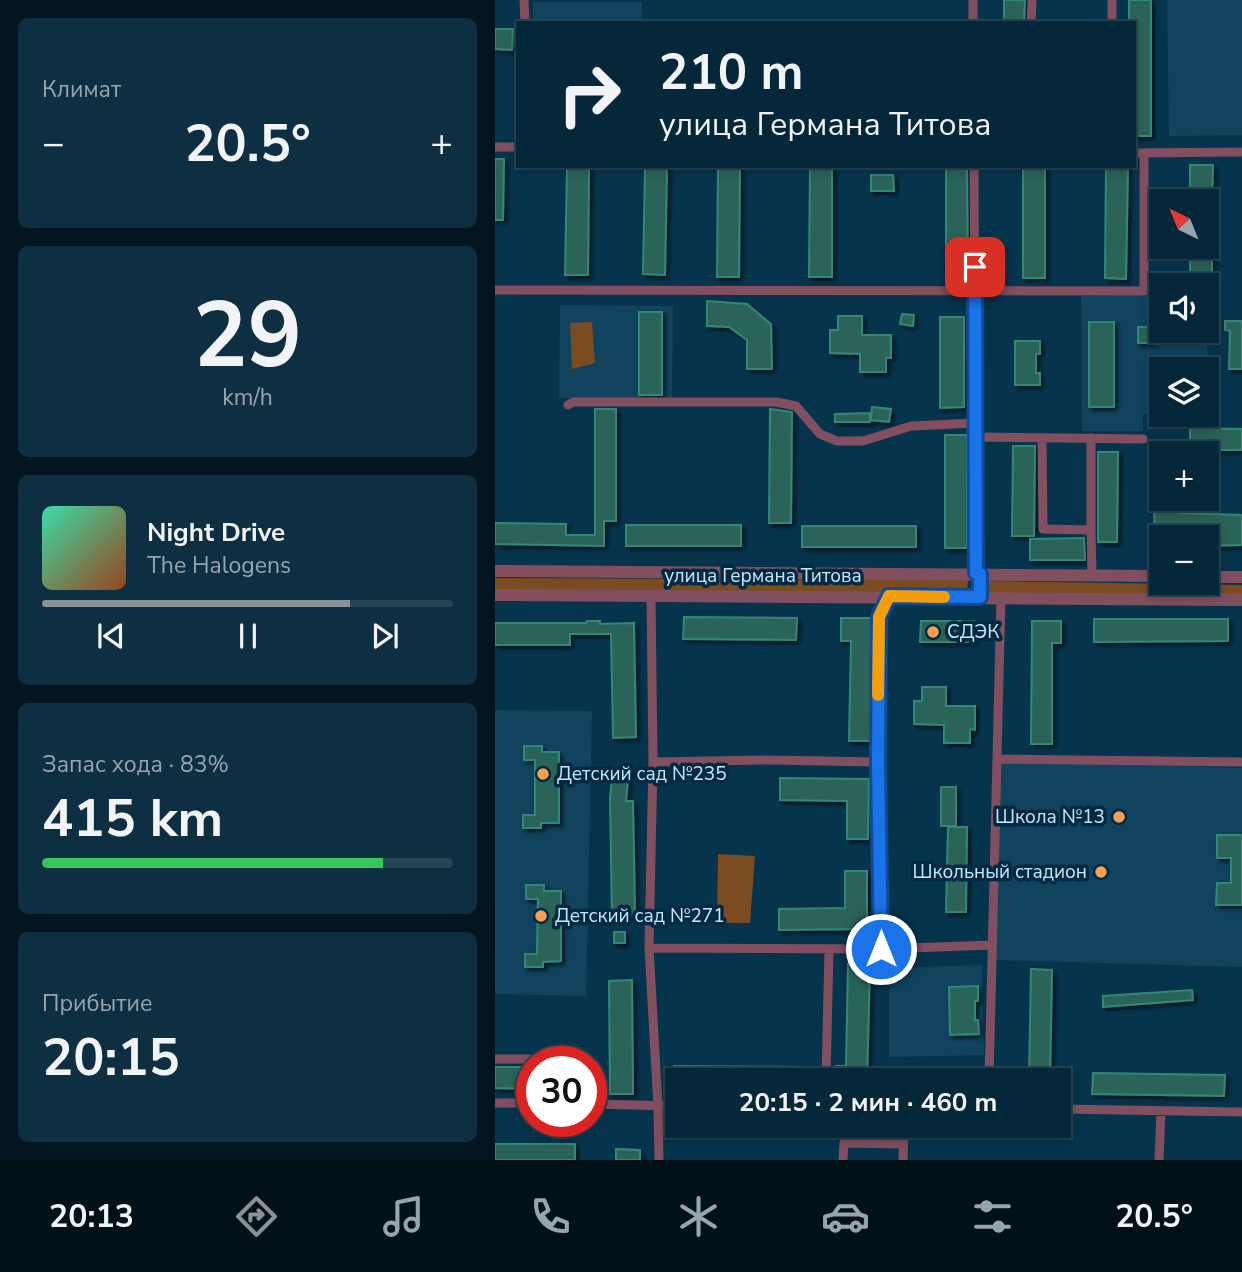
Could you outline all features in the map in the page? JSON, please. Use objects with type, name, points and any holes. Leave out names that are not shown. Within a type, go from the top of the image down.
[{"type":"street","points":[[524,0],[525,21]]},
{"type":"street","points":[[973,0],[973,21]]},
{"type":"street","points":[[1031,21],[1032,0]]},
{"type":"street","points":[[1112,0],[1112,21]]},
{"type":"street","points":[[495,147],[516,147]]},
{"type":"street","points":[[495,290],[975,293],[1144,291],[1139,153],[1242,152]]},
{"type":"street","points":[[974,168],[980,597]]},
{"type":"street","points":[[567,405],[573,402],[776,402],[796,406],[820,434],[837,441],[863,441],[911,426],[976,424]]},
{"type":"street","points":[[976,437],[1143,439]]},
{"type":"street","points":[[1042,438],[1043,529],[1091,530]]},
{"type":"street","points":[[1091,439],[1092,575]]},
{"type":"street","name":"улица Германа Титова","points":[[495,571],[1149,576]]},
{"type":"street","points":[[1219,577],[1242,577]]},
{"type":"street","name":"улица Германа Титова","points":[[495,595],[1242,600]]},
{"type":"street","points":[[651,596],[653,762],[649,948],[659,1160]]},
{"type":"street","points":[[881,949],[879,617],[889,596]]},
{"type":"street","points":[[989,1068],[1001,597]]},
{"type":"street","points":[[997,759],[1242,762]]},
{"type":"street","points":[[653,762],[878,762]]},
{"type":"street","points":[[649,948],[881,949],[992,945]]},
{"type":"street","points":[[826,1068],[829,949]]},
{"type":"street","points":[[495,1059],[516,1059]]},
{"type":"street","points":[[495,1103],[516,1103]]},
{"type":"street","points":[[607,1104],[665,1106]]},
{"type":"street","points":[[1071,1108],[1242,1112]]},
{"type":"street","points":[[1159,1160],[1161,1111]]},
{"type":"street","points":[[903,1138],[903,1160]]},
{"type":"street","points":[[843,1160],[844,1143],[903,1144]]},
{"type":"shaded area","points":[[1167,0],[1242,0],[1242,135],[1169,136]]},
{"type":"shaded area","points":[[533,2],[642,2],[642,21],[533,21]]},
{"type":"shaded area","points":[[1149,295],[1149,343],[1207,343],[1207,357],[1149,357],[1149,414],[1143,414],[1143,431],[1082,431],[1081,296]]},
{"type":"shaded area","points":[[560,305],[673,306],[672,399],[559,398]]},
{"type":"shaded area","points":[[592,322],[595,363],[572,369],[570,323]]},
{"type":"shaded area","points":[[495,578],[968,580],[967,593],[495,590]]},
{"type":"shaded area","points":[[985,581],[1149,584],[1149,594],[984,593]]},
{"type":"shaded area","points":[[1219,585],[1242,585],[1242,595],[1219,595]]},
{"type":"shaded area","points":[[495,710],[592,711],[586,996],[495,994]]},
{"type":"shaded area","name":"Школа №13","points":[[997,761],[1242,768],[1242,967],[994,960]]},
{"type":"shaded area","points":[[718,854],[755,856],[750,923],[717,923]]},
{"type":"shaded area","points":[[982,965],[984,1055],[889,1057],[889,968]]},
{"type":"building","points":[[1004,0],[1025,0],[1024,21],[1004,21]]},
{"type":"building","points":[[1129,0],[1151,0],[1151,136],[1136,136],[1136,21],[1129,21]]},
{"type":"building","points":[[495,29],[513,29],[512,50],[495,49]]},
{"type":"building","points":[[495,159],[504,159],[503,220],[495,220]]},
{"type":"building","points":[[1190,165],[1213,165],[1212,189],[1190,189]]},
{"type":"building","points":[[567,168],[589,168],[588,275],[565,275]]},
{"type":"building","points":[[645,168],[667,168],[665,275],[643,274]]},
{"type":"building","points":[[718,168],[740,168],[739,277],[717,277]]},
{"type":"building","points":[[810,168],[832,168],[832,277],[809,277]]},
{"type":"building","points":[[946,168],[967,168],[968,278],[946,278]]},
{"type":"building","points":[[1023,168],[1045,168],[1045,278],[1023,278]]},
{"type":"building","points":[[1106,168],[1128,168],[1126,279],[1105,278]]},
{"type":"building","points":[[871,175],[893,175],[894,191],[871,191]]},
{"type":"building","points":[[1190,259],[1212,259],[1212,273],[1190,273]]},
{"type":"building","points":[[707,301],[747,304],[771,324],[772,369],[747,369],[747,340],[729,327],[707,326]]},
{"type":"building","points":[[639,312],[662,312],[662,395],[639,395]]},
{"type":"building","points":[[902,314],[914,315],[913,326],[900,324]]},
{"type":"building","points":[[838,316],[862,316],[862,335],[891,335],[891,358],[886,358],[886,372],[860,372],[860,354],[830,353],[830,330],[838,330]]},
{"type":"building","points":[[940,317],[964,317],[964,407],[940,408]]},
{"type":"building","points":[[1225,321],[1242,321],[1242,369],[1229,369],[1230,331],[1225,330]]},
{"type":"building","points":[[1089,322],[1114,322],[1114,407],[1089,407]]},
{"type":"building","points":[[1138,327],[1149,327],[1149,343],[1138,343]]},
{"type":"building","points":[[1015,341],[1040,341],[1040,354],[1036,354],[1036,373],[1040,373],[1040,385],[1015,385]]},
{"type":"building","points":[[872,407],[891,409],[889,422],[871,420]]},
{"type":"building","points":[[595,409],[616,409],[616,521],[604,521],[604,546],[495,544],[495,523],[566,524],[566,535],[595,535]]},
{"type":"building","points":[[770,409],[792,412],[791,523],[769,523]]},
{"type":"building","points":[[870,413],[870,422],[835,422],[835,414]]},
{"type":"building","points":[[1190,428],[1242,429],[1242,450],[1219,450],[1219,441],[1190,441]]},
{"type":"building","points":[[945,435],[967,435],[967,548],[945,548]]},
{"type":"building","points":[[1013,446],[1035,446],[1034,536],[1012,536]]},
{"type":"building","points":[[1098,452],[1118,452],[1117,542],[1098,542]]},
{"type":"building","points":[[1154,511],[1242,515],[1242,545],[1219,546],[1219,525],[1155,525]]},
{"type":"building","points":[[626,525],[741,525],[741,546],[626,546]]},
{"type":"building","points":[[802,526],[916,526],[916,547],[802,547]]},
{"type":"building","points":[[1084,538],[1085,560],[1030,560],[1030,539]]},
{"type":"building","points":[[684,617],[797,618],[796,640],[683,639]]},
{"type":"building","points":[[841,618],[872,618],[871,741],[849,741],[851,641],[841,641]]},
{"type":"building","points":[[1094,619],[1228,619],[1228,641],[1094,642]]},
{"type":"building","points":[[600,621],[600,624],[634,623],[636,737],[613,738],[611,634],[570,634],[570,645],[495,645],[495,623]]},
{"type":"building","points":[[921,621],[974,621],[974,642],[920,642]]},
{"type":"building","points":[[1032,621],[1061,621],[1061,643],[1052,643],[1052,744],[1031,744]]},
{"type":"building","points":[[922,687],[946,687],[946,706],[975,706],[975,730],[970,729],[970,743],[944,743],[944,725],[914,724],[914,701],[922,701]]},
{"type":"building","points":[[524,746],[542,746],[542,752],[559,752],[559,823],[541,823],[541,828],[523,828],[523,815],[535,815],[535,760],[524,760]]},
{"type":"building","points":[[613,768],[629,770],[626,801],[633,801],[635,915],[612,915],[610,799]]},
{"type":"building","points":[[780,778],[869,779],[868,839],[847,839],[847,801],[780,800]]},
{"type":"building","points":[[941,787],[956,787],[956,826],[941,826]]},
{"type":"building","points":[[948,827],[967,827],[966,912],[946,912]]},
{"type":"building","points":[[1217,835],[1242,835],[1242,905],[1216,905],[1217,883],[1231,883],[1231,858],[1217,858]]},
{"type":"building","points":[[845,871],[867,871],[867,929],[779,930],[779,909],[845,908]]},
{"type":"building","points":[[526,885],[544,885],[544,891],[561,891],[561,961],[543,962],[543,967],[525,967],[525,954],[537,954],[538,899],[526,899]]},
{"type":"building","points":[[614,932],[625,932],[625,943],[614,943]]},
{"type":"building","points":[[848,964],[870,965],[867,1068],[836,1068],[846,1066]]},
{"type":"building","points":[[1031,969],[1052,970],[1050,1068],[1029,1068]]},
{"type":"building","points":[[632,980],[633,1094],[610,1094],[609,981]]},
{"type":"building","points":[[978,986],[975,1020],[978,1020],[979,1034],[950,1035],[949,987]]},
{"type":"building","points":[[1192,990],[1193,1000],[1103,1007],[1103,996]]},
{"type":"building","points":[[674,1066],[807,1067],[807,1068]]},
{"type":"building","points":[[495,1067],[516,1067],[516,1089],[495,1088]]},
{"type":"building","points":[[1093,1073],[1225,1075],[1224,1096],[1092,1094]]},
{"type":"building","points":[[495,1144],[575,1144],[575,1160],[495,1160]]},
{"type":"building","points":[[616,1149],[640,1150],[640,1160],[616,1160]]},
{"type":"slow traffic","points":[[878,695],[879,617],[889,596],[944,597]]},
{"type":"place","name":"СДЭК","points":[[933,632]]},
{"type":"place","name":"Детский сад №235","points":[[543,774]]},
{"type":"place","name":"Школа №13","points":[[1119,817]]},
{"type":"place","name":"Школьный стадион","points":[[1101,872]]},
{"type":"place","name":"Детский сад №271","points":[[541,916]]},
{"type":"route","points":[[881,949],[879,617],[889,596],[980,597],[980,574],[976,573],[975,267]]}]
